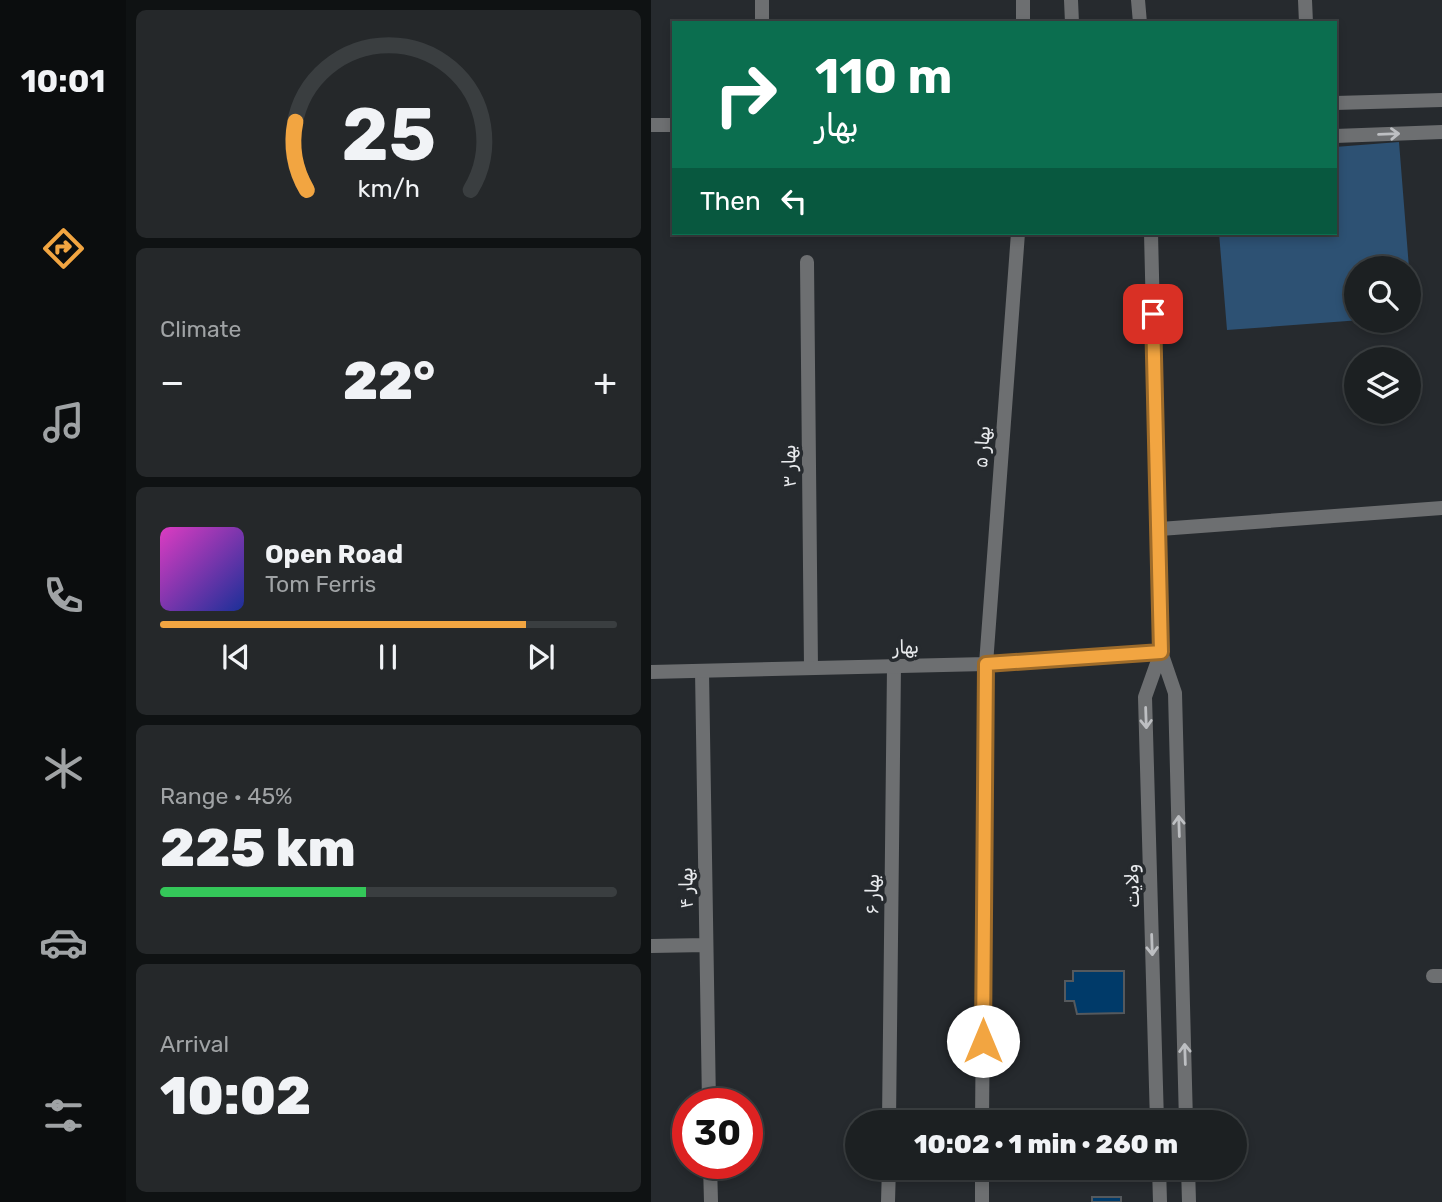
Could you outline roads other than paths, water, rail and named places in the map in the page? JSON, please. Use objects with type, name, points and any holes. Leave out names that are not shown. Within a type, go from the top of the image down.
[{"type":"street","points":[[762,0],[762,21]]},
{"type":"street","points":[[1023,0],[1023,21]]},
{"type":"street","points":[[1071,0],[1072,21]]},
{"type":"street","points":[[1138,0],[1140,21]]},
{"type":"street","points":[[1305,0],[1306,21]]},
{"type":"street","points":[[1337,103],[1442,100]]},
{"type":"street","points":[[651,125],[672,125]]},
{"type":"street","points":[[1337,136],[1442,132]]},
{"type":"street","name":"بهار ۵","points":[[982,1110],[986,664],[1017,235]]},
{"type":"street","name":"ولایت","points":[[1151,235],[1161,652],[1175,693],[1187,1110]]},
{"type":"street","name":"بهار ۳","points":[[807,262],[811,668]]},
{"type":"street","points":[[1160,529],[1442,508]]},
{"type":"street","name":"بهار","points":[[651,672],[986,664],[1161,652]]},
{"type":"street","name":"ولایت","points":[[1157,1110],[1145,698],[1161,652]]},
{"type":"street","name":"بهار ۶","points":[[889,1110],[894,666]]},
{"type":"street","name":"بهار ۴","points":[[702,671],[709,1088]]},
{"type":"street","points":[[651,946],[706,945]]},
{"type":"street","points":[[710,1179],[711,1202]]},
{"type":"street","points":[[888,1202],[889,1180]]},
{"type":"street","points":[[982,1180],[982,1202]]},
{"type":"street","points":[[1159,1180],[1160,1202]]},
{"type":"street","points":[[1188,1180],[1189,1202]]}]
